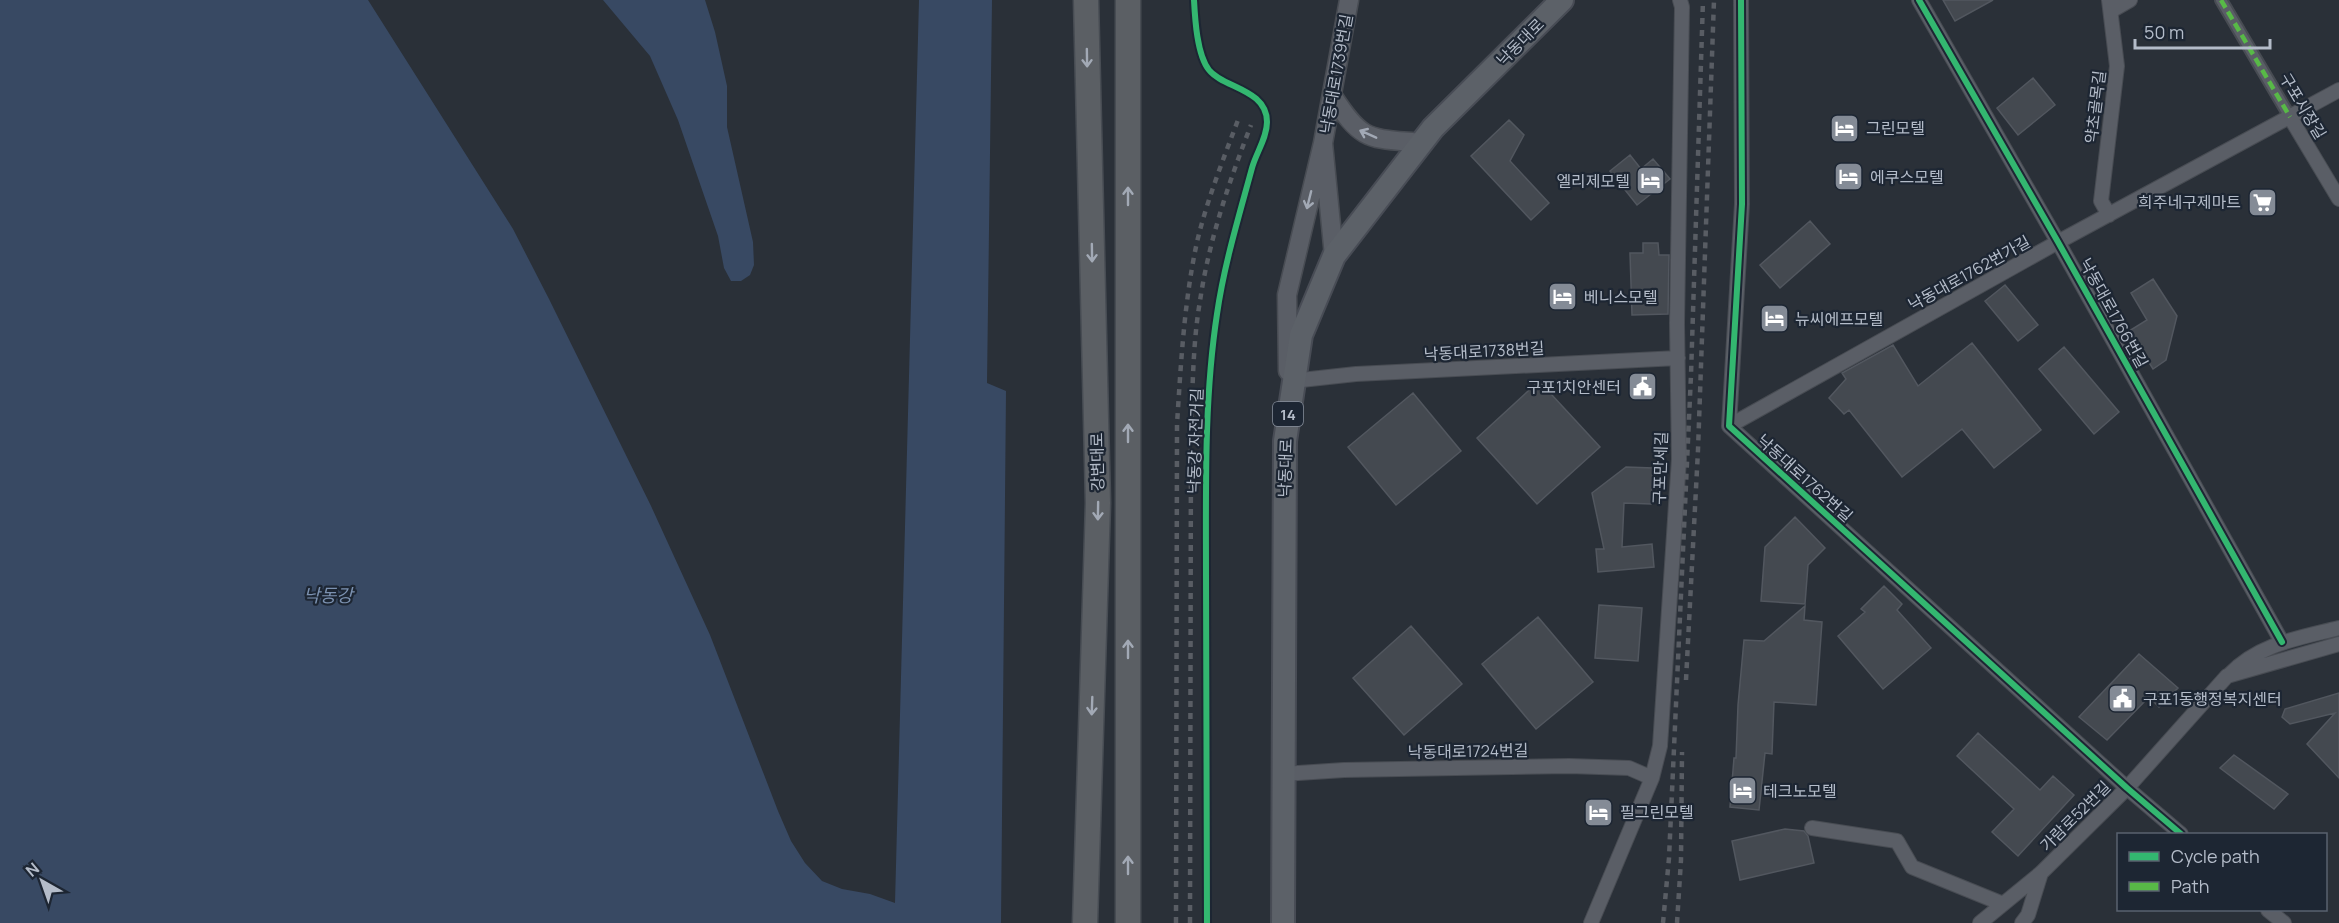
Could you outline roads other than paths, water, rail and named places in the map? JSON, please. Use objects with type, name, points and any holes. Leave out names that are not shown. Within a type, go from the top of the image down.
[{"type":"highway","name":"강변대로","points":[[1085,923],[1098,503],[1086,0]]},
{"type":"highway","name":"강변대로","points":[[1128,0],[1128,923]]},
{"type":"main road","name":"낙동대로","points":[[1283,923],[1285,441],[1292,381],[1301,335],[1334,256],[1421,143],[1433,128],[1562,0]]},
{"type":"street","name":"낙동대로1739번길","points":[[1334,256],[1323,143],[1349,0]]},
{"type":"street","name":"구포만세길","points":[[1591,923],[1652,778],[1660,746],[1679,459],[1682,7],[1680,0]]},
{"type":"street","points":[[1729,426],[1742,204],[1741,0]]},
{"type":"street","name":"낙동대로1766번길","points":[[1919,0],[2058,242],[2282,642]]},
{"type":"street","points":[[2110,6],[2130,0]]},
{"type":"street","name":"구포시장길","points":[[2221,0],[2339,199]]},
{"type":"street","name":"약초골목길","points":[[2109,215],[2100,201],[2117,66],[2110,6]]},
{"type":"street","name":"낙동대로1762번가길","points":[[1729,426],[2058,242],[2339,90]]},
{"type":"street","points":[[1332,95],[1348,121],[1361,133],[1379,139],[1421,143]]},
{"type":"street","points":[[1289,409],[1287,295],[1323,143]]},
{"type":"street","name":"낙동대로1738번길","points":[[1292,381],[1356,374],[1678,358]]},
{"type":"street","name":"낙동대로1762번길","points":[[1729,426],[2127,788],[2180,833]]},
{"type":"street","points":[[2282,642],[2339,628]]},
{"type":"street","name":"가람로52번길","points":[[1980,923],[2041,873],[2127,788],[2227,676],[2251,655],[2282,642]]},
{"type":"street","points":[[2227,676],[2339,644]]},
{"type":"street","name":"낙동대로1724번길","points":[[1283,774],[1344,770],[1569,766],[1629,768],[1652,778]]},
{"type":"street","points":[[1812,828],[1897,842],[1912,867],[2003,904]]},
{"type":"street","points":[[2022,923],[2028,915],[2041,873]]},
{"type":"street","points":[[2270,911],[2284,923]]},
{"type":"water","name":"낙동강","points":[[0,0],[368,0],[513,229],[549,299],[651,506],[710,635],[791,841],[805,863],[822,881],[842,889],[870,894],[895,903],[919,0],[992,0],[987,383],[1006,391],[1001,923],[0,923]]},
{"type":"water","points":[[603,0],[705,0],[727,86],[727,127],[753,242],[754,265],[750,275],[741,281],[731,281],[724,268],[718,236],[678,120],[650,56]]},
{"type":"railway","points":[[1663,923],[1669,858],[1691,375],[1703,0]]},
{"type":"railway","points":[[1686,680],[1698,450],[1714,0]]},
{"type":"railway","points":[[1176,923],[1177,424],[1182,355],[1189,287],[1197,242],[1210,195],[1238,120]]},
{"type":"railway","points":[[1190,923],[1191,424],[1195,347],[1204,278],[1214,234],[1251,125]]},
{"type":"railway","points":[[1677,923],[1681,860],[1682,752]]},
{"type":"place","name":"그린모텔","points":[[1845,128]]},
{"type":"place","name":"에쿠스모텔","points":[[1849,177]]},
{"type":"place","name":"엘리제모텔","points":[[1651,181]]},
{"type":"place","name":"희주네구제마트","points":[[2262,202]]},
{"type":"place","name":"베니스모텔","points":[[1563,297]]},
{"type":"place","name":"뉴씨에프모텔","points":[[1774,319]]},
{"type":"place","name":"구포1치안센터","points":[[1642,387]]},
{"type":"place","name":"구포1동행정복지센터","points":[[2122,699]]},
{"type":"place","name":"테크노모텔","points":[[1742,791]]},
{"type":"place","name":"필그린모텔","points":[[1599,812]]}]
